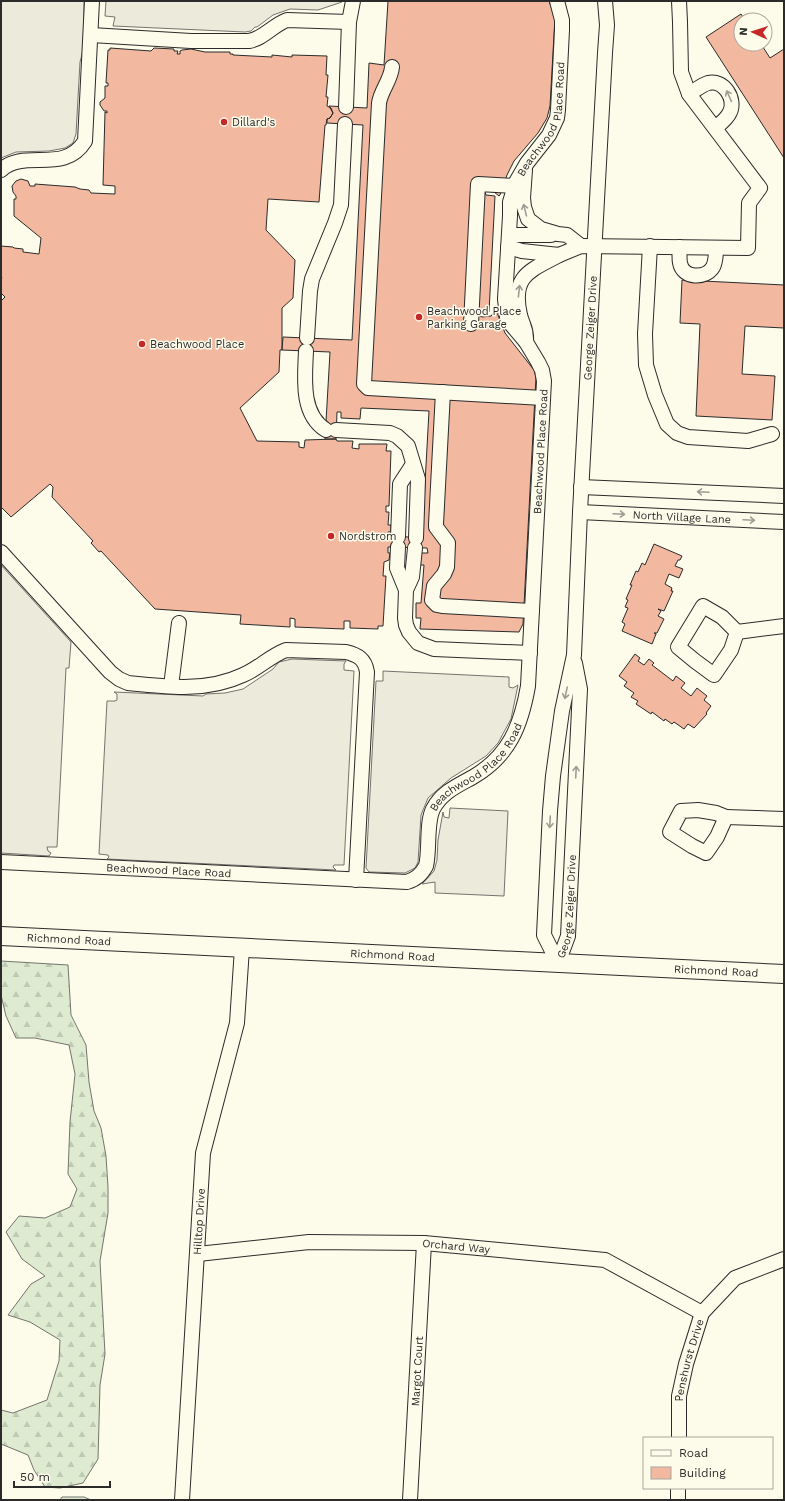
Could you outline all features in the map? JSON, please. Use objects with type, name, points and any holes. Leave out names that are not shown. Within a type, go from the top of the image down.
[{"type":"main road","name":"Richmond Road","points":[[1,936],[784,974]]},
{"type":"street","points":[[1,170],[5,166],[20,160],[48,161],[63,158],[82,147],[85,141],[92,1]]},
{"type":"street","points":[[346,107],[349,22],[353,1]]},
{"type":"street","name":"Beachwood Place Road","points":[[1,862],[407,882],[418,877],[423,872],[428,859],[431,814],[437,803],[450,789],[475,776],[491,764],[509,743],[523,713],[528,686],[544,381],[542,370],[526,342],[516,331],[507,317],[505,299],[510,202],[515,186],[525,166],[549,135],[554,126],[558,110],[562,30],[561,16],[557,1]]},
{"type":"street","name":"George Zeiger Drive","points":[[558,963],[544,935],[550,811],[552,776],[562,711],[574,655],[581,487],[588,247],[606,53],[605,1]]},
{"type":"street","points":[[526,342],[527,332],[520,317],[518,308],[519,287],[521,280],[528,272],[559,255],[588,247],[650,246],[748,248],[749,203],[760,188],[689,94],[681,72],[679,1]]},
{"type":"street","points":[[91,35],[191,41],[248,41],[257,39],[279,22],[287,20],[349,22]]},
{"type":"street","points":[[392,67],[392,74],[382,93],[379,103],[364,384],[368,388],[543,398]]},
{"type":"street","points":[[689,94],[708,83],[717,84],[724,87],[732,102],[729,113],[715,128]]},
{"type":"street","points":[[345,124],[341,205],[312,279],[310,291],[306,387],[309,409],[316,421],[331,430],[390,433],[397,436],[408,446],[418,479],[418,487],[416,543],[412,577],[406,590]]},
{"type":"street","points":[[525,166],[523,198],[528,219],[541,228],[563,234],[588,247]]},
{"type":"street","points":[[471,324],[478,184],[515,186]]},
{"type":"street","points":[[508,241],[563,234]]},
{"type":"street","points":[[508,241],[522,251],[559,255]]},
{"type":"street","points":[[508,241],[527,262],[532,264],[543,264]]},
{"type":"street","points":[[650,246],[645,334],[646,366],[655,395],[667,424],[677,433],[688,437],[748,440],[772,434]]},
{"type":"street","points":[[679,247],[680,265],[687,273],[694,276],[706,275],[713,267],[716,259],[716,248]]},
{"type":"street","points":[[443,392],[436,527],[448,543],[448,560],[446,571],[434,586],[432,600],[437,606],[532,611]]},
{"type":"street","points":[[413,464],[400,484],[397,568],[406,590],[406,625],[412,637],[418,643],[434,649],[530,653]]},
{"type":"street","points":[[581,487],[784,496]]},
{"type":"street","name":"North Village Lane","points":[[580,512],[784,522]]},
{"type":"street","points":[[1,552],[115,676],[128,683],[199,687],[230,680],[250,672],[270,658],[286,650],[346,652],[363,660],[366,665],[367,672],[356,880]]},
{"type":"street","points":[[703,606],[722,616],[737,632],[731,650],[714,675],[678,647],[703,606]]},
{"type":"street","points":[[171,686],[179,623]]},
{"type":"street","points":[[737,632],[784,626]]},
{"type":"street","name":"George Zeiger Drive","points":[[558,963],[568,936],[580,689],[574,655]]},
{"type":"street","points":[[726,817],[784,819]]},
{"type":"street","name":"Hilltop Drive","points":[[182,1500],[203,1153],[238,1023],[242,948]]},
{"type":"street","name":"Orchard Way","points":[[198,1254],[309,1242],[424,1243],[605,1260],[702,1313]]},
{"type":"street","name":"Margot Court","points":[[410,1500],[424,1243]]},
{"type":"street","name":"Penshurst Drive","points":[[679,1437],[679,1396],[686,1364],[702,1313],[735,1278],[784,1259]]},
{"type":"street","points":[[678,1489],[678,1500]]},
{"type":"green space","points":[[1,961],[68,965],[71,1015],[86,1045],[89,1082],[94,1111],[101,1128],[106,1156],[108,1213],[100,1261],[105,1354],[100,1385],[98,1459],[83,1483],[60,1488],[45,1487],[34,1470],[28,1455],[1,1444],[1,1410],[13,1413],[47,1400],[59,1361],[60,1340],[30,1322],[8,1315],[31,1284],[45,1276],[22,1259],[6,1232],[19,1216],[45,1218],[70,1207],[77,1189],[68,1174],[70,1122],[75,1074],[69,1045],[35,1038],[16,1038],[6,1016],[1,995]]},
{"type":"green space","points":[[62,1497],[84,1497],[91,1500],[60,1500]]},
{"type":"shaded area","points":[[1,1],[84,1],[84,47],[80,62],[76,134],[73,143],[65,148],[49,151],[16,152],[1,158]]},
{"type":"shaded area","points":[[106,1],[342,2],[318,10],[290,9],[273,15],[251,31],[245,32],[113,26],[115,17],[105,16]]},
{"type":"shaded area","points":[[1,565],[71,642],[69,668],[66,668],[57,847],[47,847],[48,851],[51,853],[49,856],[1,853]]},
{"type":"shaded area","points":[[292,659],[346,661],[344,664],[344,670],[354,671],[344,865],[334,865],[333,867],[336,870],[107,859],[109,857],[108,855],[99,854],[107,701],[117,700],[117,694],[114,692],[203,696],[206,694],[225,693],[243,689],[273,669],[279,662]]},
{"type":"shaded area","points":[[383,671],[509,677],[509,687],[513,688],[518,685],[511,719],[498,743],[486,756],[451,778],[428,798],[421,815],[418,862],[415,868],[405,873],[369,872],[366,868],[376,681],[383,681]]},
{"type":"shaded area","points":[[450,808],[508,811],[504,896],[435,893],[435,882],[422,884],[434,871],[437,860],[438,840],[443,812],[444,817],[449,818]]},
{"type":"building","name":"Beachwood Place Parking Garage","points":[[388,1],[549,1],[555,17],[550,106],[547,118],[538,133],[514,161],[500,195],[499,196],[494,192],[485,192],[486,195],[495,196],[489,312],[480,312],[478,315],[482,317],[491,316],[496,310],[505,333],[534,370],[536,377],[523,624],[519,632],[420,629],[421,618],[416,618],[416,603],[421,603],[424,565],[420,565],[420,553],[428,553],[427,548],[394,547],[394,536],[422,538],[429,411],[361,408],[360,419],[341,418],[341,412],[337,412],[336,439],[325,439],[330,352],[282,350],[283,337],[352,340],[363,125],[327,123],[327,119],[330,118],[333,113],[329,106],[367,108],[369,63],[384,65]]},
{"type":"building","points":[[733,19],[733,52],[766,52],[770,58],[784,49],[784,158],[706,37]]},
{"type":"building","name":"Beachwood Place","points":[[110,48],[151,51],[154,48],[174,49],[174,51],[178,51],[177,54],[180,54],[180,51],[182,50],[191,49],[205,52],[230,52],[230,54],[233,55],[272,57],[272,55],[292,57],[292,55],[327,56],[326,75],[328,75],[326,97],[328,97],[327,106],[331,108],[333,113],[330,118],[327,119],[325,125],[319,202],[268,199],[266,230],[295,260],[293,298],[282,308],[282,350],[280,350],[279,372],[240,408],[257,441],[299,442],[299,447],[304,448],[305,440],[336,439],[337,441],[353,441],[352,448],[359,449],[359,444],[387,444],[386,451],[391,451],[389,506],[386,506],[386,512],[389,512],[388,525],[391,525],[391,532],[388,532],[388,534],[394,534],[394,547],[388,547],[388,553],[390,553],[389,560],[384,562],[383,576],[386,576],[383,626],[378,626],[378,629],[350,628],[350,621],[344,621],[344,629],[295,627],[295,619],[290,618],[290,627],[240,624],[241,615],[155,609],[101,551],[99,552],[91,543],[93,541],[52,497],[53,487],[50,484],[11,517],[1,507],[1,301],[5,297],[1,293],[1,246],[23,249],[23,252],[39,254],[41,238],[14,216],[14,199],[16,199],[16,196],[13,192],[12,186],[16,181],[21,179],[28,181],[30,186],[35,186],[35,184],[75,187],[89,190],[91,193],[115,194],[115,186],[103,185],[105,112],[107,113],[107,111],[104,111],[100,105],[100,102],[105,98],[105,86],[108,86],[108,83],[106,83],[108,50],[110,50]]},
{"type":"building","points":[[682,280],[784,285],[784,328],[745,326],[742,374],[775,376],[772,420],[696,416],[700,324],[680,323]]},
{"type":"building","points":[[654,544],[682,556],[675,566],[683,569],[679,578],[669,574],[665,584],[672,588],[671,591],[673,591],[664,611],[658,609],[661,611],[658,616],[664,619],[657,633],[654,633],[656,634],[652,644],[622,631],[625,624],[622,622],[628,608],[625,607],[628,600],[626,599],[632,585],[630,585],[636,571],[638,572],[642,563],[645,565]]},
{"type":"building","points":[[635,654],[640,658],[638,661],[644,665],[649,659],[654,663],[652,665],[673,681],[676,676],[685,683],[681,688],[691,696],[697,688],[707,696],[704,700],[711,706],[706,713],[707,714],[694,728],[688,724],[684,729],[674,722],[672,724],[665,719],[664,721],[652,712],[651,714],[636,704],[638,701],[631,697],[634,693],[624,686],[627,682],[619,676]]},
{"type":"place","name":"Dillard's","points":[[224,122]]},
{"type":"place","name":"Beachwood Place Parking Garage","points":[[419,317]]},
{"type":"place","name":"Beachwood Place","points":[[142,344]]},
{"type":"place","name":"Nordstrom","points":[[331,536]]}]
